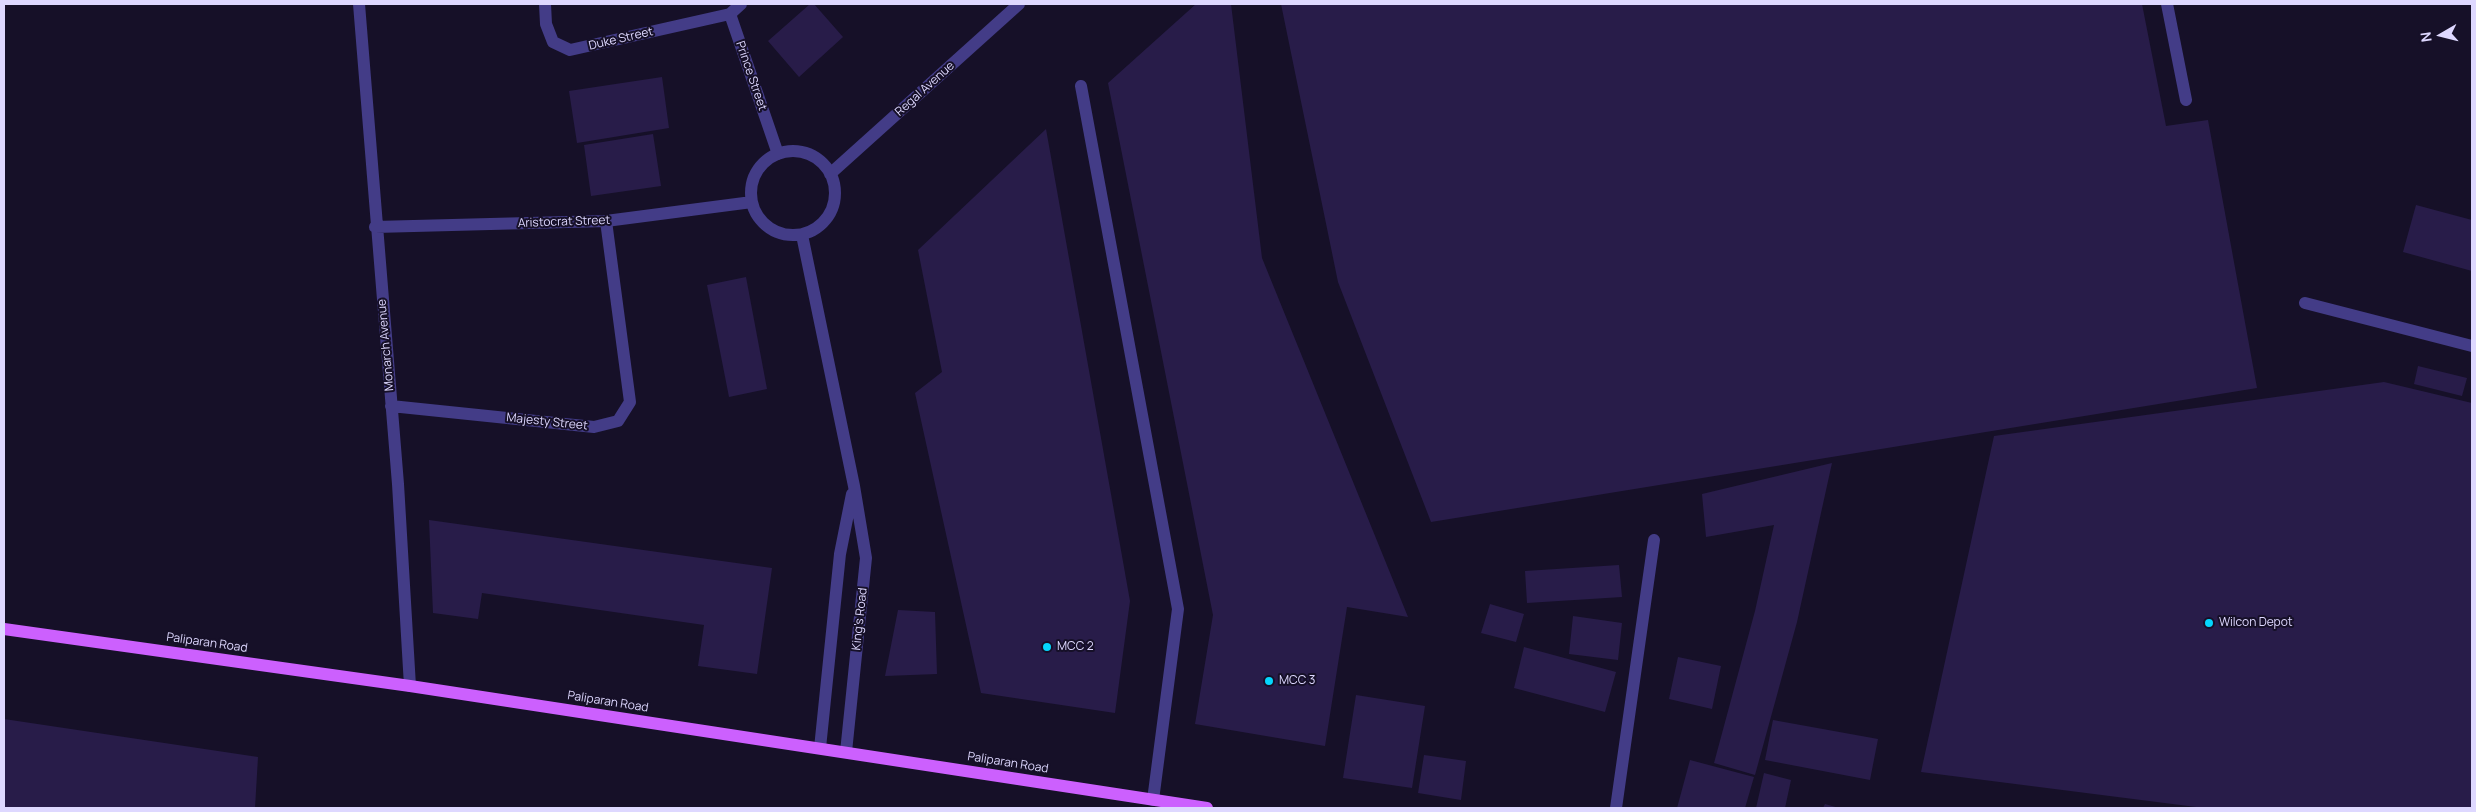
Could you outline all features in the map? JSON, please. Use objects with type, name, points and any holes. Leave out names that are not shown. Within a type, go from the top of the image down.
[{"type":"main road","name":"Paliparan Road","points":[[4,629],[410,686],[1207,808]]},
{"type":"street","name":"Monarch Avenue","points":[[359,4],[375,227],[391,406],[410,686]]},
{"type":"street","name":"Duke Street","points":[[545,4],[546,24],[553,42],[570,50],[730,14]]},
{"type":"street","points":[[730,14],[741,4]]},
{"type":"street","name":"Regal Avenue","points":[[830,174],[1019,4]]},
{"type":"street","points":[[2168,4],[2186,100]]},
{"type":"street","name":"Prince Street","points":[[730,14],[778,154]]},
{"type":"street","points":[[1081,86],[1178,609],[1153,800]]},
{"type":"street","points":[[794,151],[808,154],[821,162],[830,174],[835,189],[834,204],[827,218],[816,229],[802,235],[788,236],[776,232],[764,224],[756,214],[751,190],[759,168],[778,154],[794,151]]},
{"type":"street","name":"Aristocrat Street","points":[[375,227],[606,221],[752,202]]},
{"type":"street","name":"Majesty Street","points":[[391,406],[594,427],[618,421],[630,402],[606,221]]},
{"type":"street","name":"King's Road","points":[[802,235],[854,486],[866,558],[846,752]]},
{"type":"street","points":[[2306,303],[2472,346]]},
{"type":"street","name":"King's Road","points":[[820,748],[840,554],[854,486]]},
{"type":"street","points":[[1616,808],[1654,540]]},
{"type":"building","points":[[810,4],[814,4],[843,37],[799,77],[768,41]]},
{"type":"building","points":[[1196,4],[1231,4],[1262,258],[1408,617],[1347,607],[1325,746],[1195,724],[1213,615],[1108,83]]},
{"type":"building","points":[[1281,4],[2142,4],[2166,126],[2208,120],[2257,388],[1431,522],[1338,282]]},
{"type":"building","points":[[662,77],[669,128],[577,143],[569,91]]},
{"type":"building","points":[[1046,129],[1130,601],[1115,713],[981,693],[915,393],[942,372],[918,250]]},
{"type":"building","points":[[653,134],[661,186],[591,196],[584,145]]},
{"type":"building","points":[[2416,205],[2472,220],[2472,271],[2403,252]]},
{"type":"building","points":[[746,277],[767,389],[729,397],[707,285]]},
{"type":"building","points":[[2418,366],[2467,378],[2462,396],[2414,384]]},
{"type":"building","name":"Wilcon Depot","points":[[2384,382],[2472,403],[2472,808],[2204,808],[1921,772],[1994,436]]},
{"type":"building","points":[[1832,463],[1797,622],[1755,775],[1714,763],[1755,611],[1774,525],[1706,537],[1702,494]]},
{"type":"building","points":[[429,520],[772,568],[757,674],[698,666],[704,625],[482,593],[478,619],[433,613]]},
{"type":"building","points":[[1619,565],[1622,597],[1527,603],[1525,571]]},
{"type":"building","points":[[1490,604],[1524,614],[1516,642],[1481,633]]},
{"type":"building","points":[[898,610],[935,612],[937,674],[885,676]]},
{"type":"building","points":[[1573,616],[1622,623],[1618,660],[1569,654]]},
{"type":"building","points":[[1524,647],[1616,672],[1605,712],[1514,688]]},
{"type":"building","points":[[1678,657],[1721,666],[1712,709],[1669,699]]},
{"type":"building","points":[[1356,695],[1425,706],[1412,788],[1343,778]]},
{"type":"building","points":[[4,719],[258,757],[255,808],[4,808]]},
{"type":"building","points":[[1773,720],[1878,739],[1870,780],[1765,760]]},
{"type":"building","points":[[1424,755],[1466,761],[1461,800],[1418,793]]},
{"type":"building","points":[[1690,760],[1754,777],[1745,808],[1677,808]]},
{"type":"building","points":[[1764,773],[1791,780],[1785,808],[1756,808]]},
{"type":"building","points":[[1825,804],[1839,808],[1823,808]]},
{"type":"place","name":"Wilcon Depot","points":[[2209,623]]},
{"type":"place","name":"MCC 2","points":[[1047,647]]},
{"type":"place","name":"MCC 3","points":[[1269,681]]}]
